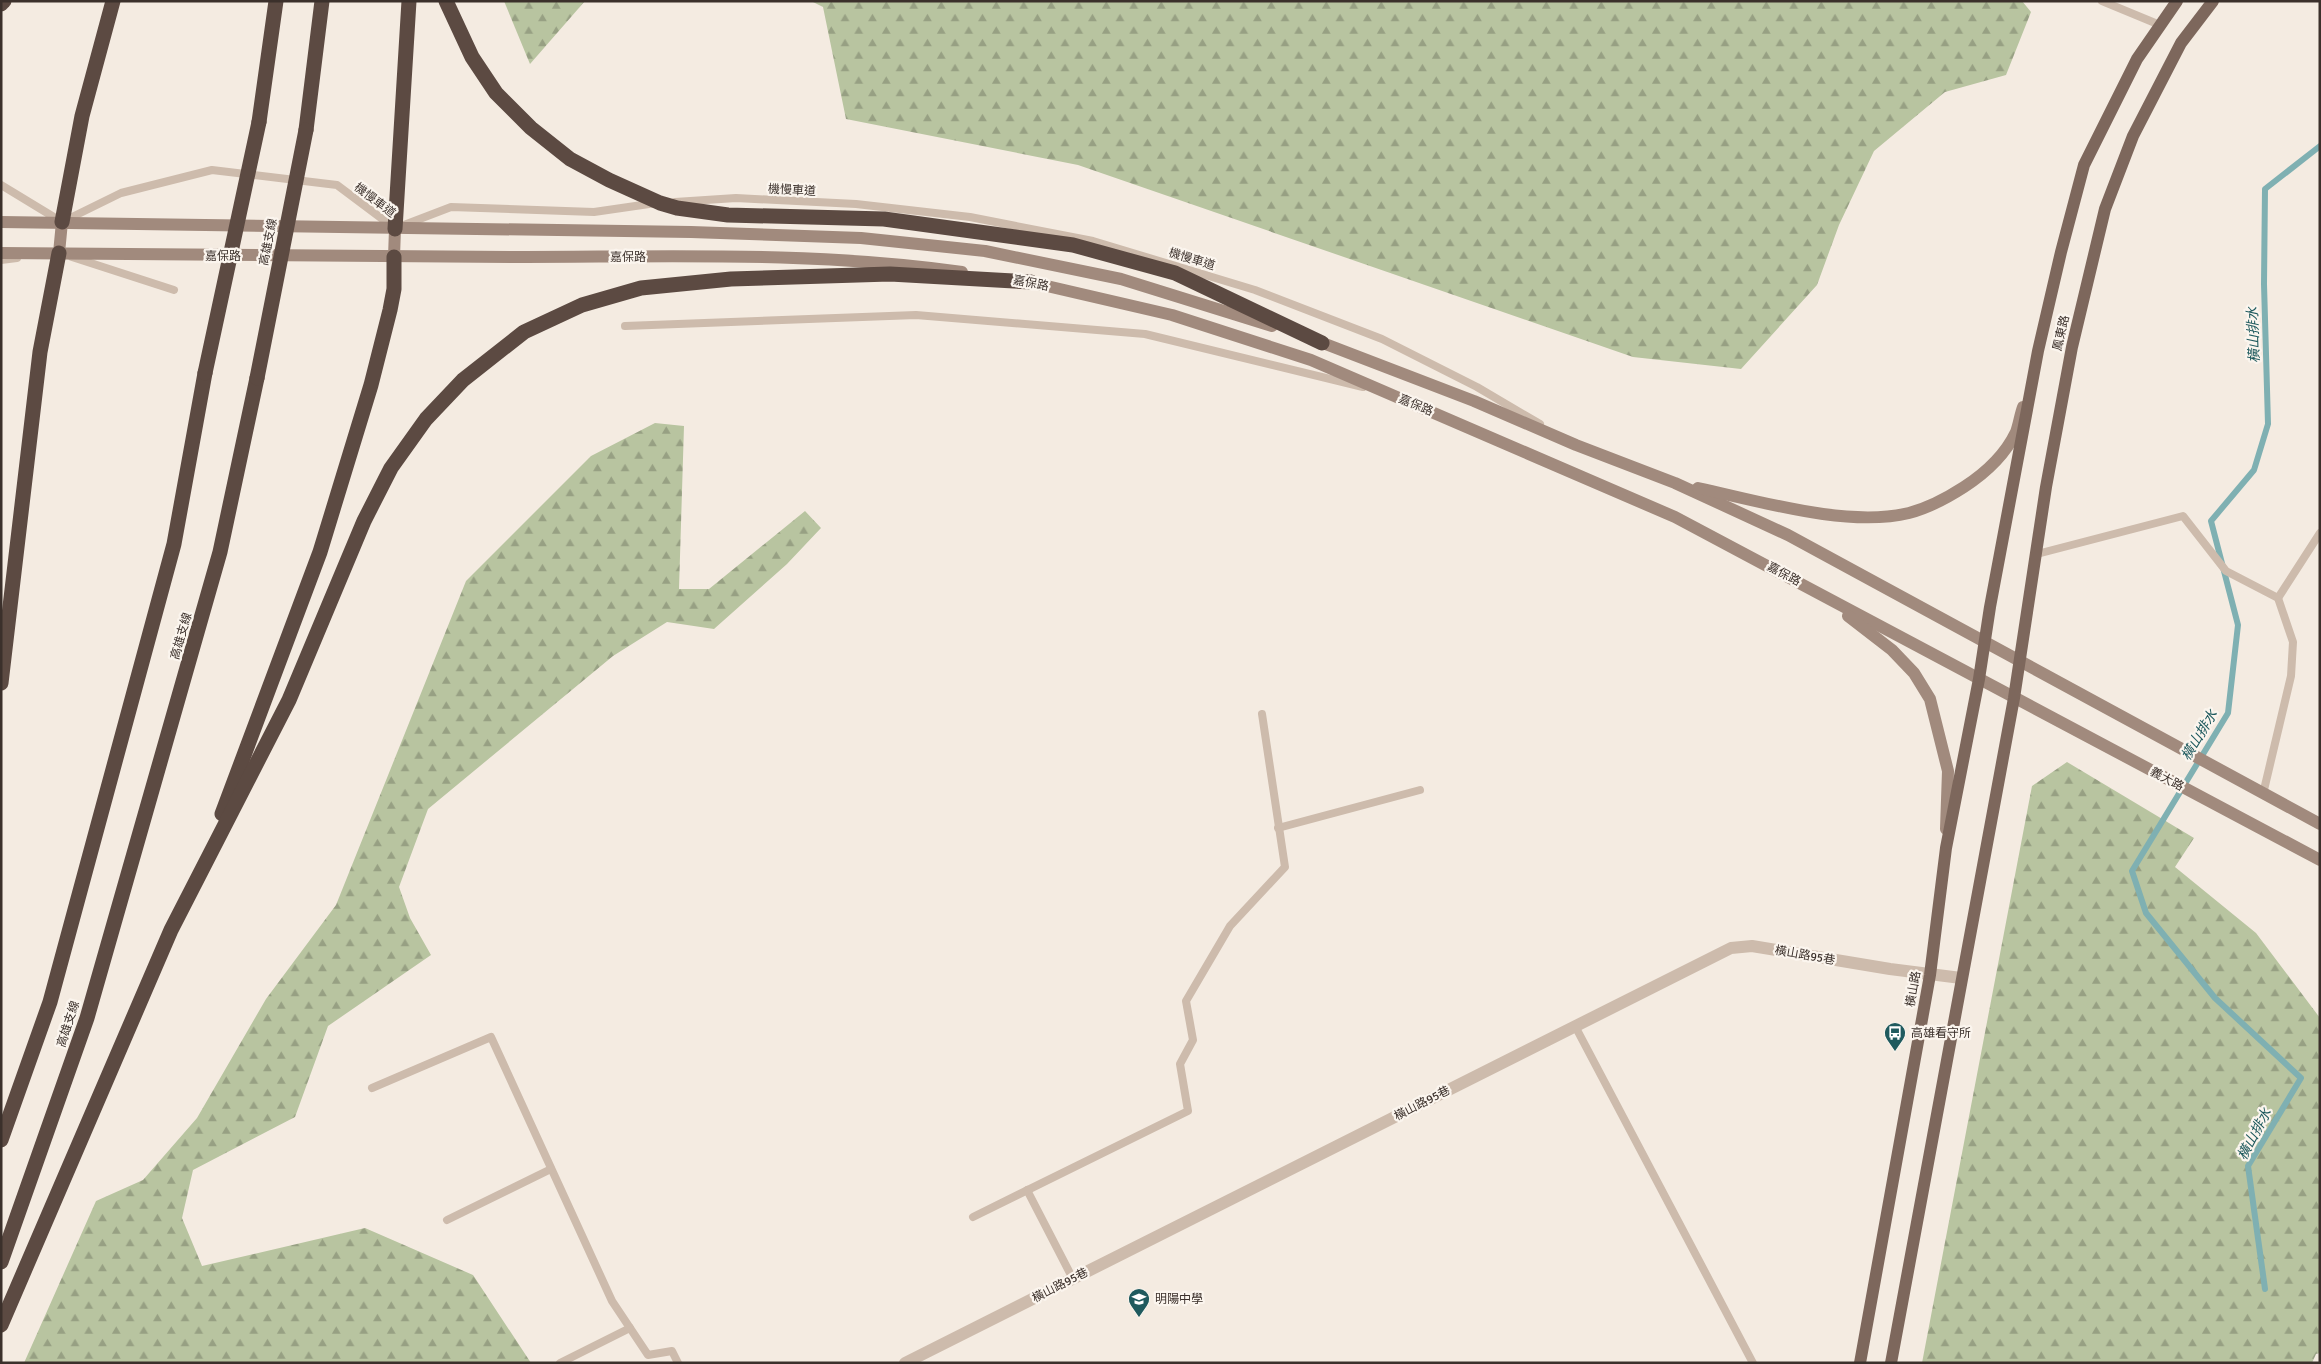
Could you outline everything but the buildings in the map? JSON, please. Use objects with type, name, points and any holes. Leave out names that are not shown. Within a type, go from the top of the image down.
[{"type":"highway","points":[[1,4],[4,1]]},
{"type":"highway","points":[[62,222],[82,116],[113,1]]},
{"type":"highway","name":"高雄支線","points":[[1,1140],[50,1002],[171,554],[205,374],[259,122],[276,1]]},
{"type":"highway","name":"高雄支線","points":[[1,1262],[87,1018],[220,552],[257,378],[306,130],[322,1]]},
{"type":"highway","points":[[395,229],[409,1]]},
{"type":"highway","points":[[446,1],[472,57],[496,93],[531,128],[570,159],[609,180],[660,202],[677,208],[728,215],[884,219],[1072,245],[1176,273],[1322,342]]},
{"type":"highway","points":[[1,683],[40,352],[60,253]]},
{"type":"highway","points":[[195,886],[320,552],[371,385],[390,310],[394,289],[394,257]]},
{"type":"highway","points":[[1,1325],[171,930],[288,700],[364,522],[391,468],[426,419],[463,380],[524,332],[582,305],[641,288],[731,279],[890,274],[1031,282]]},
{"type":"main road","name":"鳳東路","points":[[1979,679],[2038,351],[2084,165],[2137,59],[2177,1]]},
{"type":"main road","name":"鳳東路","points":[[2014,698],[2046,487],[2072,347],[2105,209],[2133,136],[2181,43],[2213,1]]},
{"type":"main road","name":"橫山路","points":[[1860,1363],[1930,975],[1946,848],[1979,679]]},
{"type":"main road","points":[[1891,1363],[2014,698]]},
{"type":"street","name":"嘉保路","points":[[1,222],[732,233],[861,238],[985,250],[1121,279],[1322,342],[1474,401],[1576,445],[1675,483],[1788,535],[2019,662]]},
{"type":"street","points":[[60,253],[62,222]]},
{"type":"street","points":[[394,257],[395,229]]},
{"type":"street","name":"嘉保路","points":[[1,253],[394,257],[793,257],[928,267],[1031,282],[1172,315],[1311,360],[1394,395],[1675,517],[2014,698]]},
{"type":"street","points":[[1675,483],[1806,511],[1858,516],[1908,513],[1930,506],[1974,481],[1989,468],[2016,432],[2038,351]]},
{"type":"street","points":[[1812,589],[1892,650],[1914,673],[1930,699],[1948,771],[1946,848]]},
{"type":"street","points":[[2019,662],[2320,824]]},
{"type":"street","name":"義大路","points":[[2014,698],[2320,860]]},
{"type":"street","name":"橫山路95巷","points":[[905,1363],[1731,948],[1752,946],[1930,975],[1961,978]]},
{"type":"lane","points":[[2102,1],[2160,25]]},
{"type":"lane","name":"機慢車道","points":[[62,222],[121,193],[212,170],[337,186],[395,229],[451,207],[594,212],[660,202],[736,198],[856,204],[970,217],[1093,241],[1254,290],[1382,339],[1477,387],[1576,445]]},
{"type":"lane","points":[[1,185],[62,222]]},
{"type":"lane","points":[[1,260],[60,253],[174,290]]},
{"type":"lane","points":[[625,326],[916,315],[1145,334],[1394,395]]},
{"type":"lane","points":[[2037,554],[2183,516],[2226,571],[2278,598],[2293,642],[2291,676],[2264,794]]},
{"type":"lane","points":[[2278,598],[2320,533]]},
{"type":"lane","points":[[973,1217],[1188,1111],[1180,1064],[1193,1040],[1186,1001],[1230,926],[1285,867],[1262,714]]},
{"type":"lane","points":[[1278,828],[1420,790]]},
{"type":"lane","points":[[1575,1026],[1753,1363]]},
{"type":"lane","points":[[372,1088],[491,1037],[612,1301],[648,1355],[672,1351],[678,1363]]},
{"type":"lane","points":[[447,1220],[551,1169]]},
{"type":"lane","points":[[1027,1190],[1073,1279]]},
{"type":"lane","points":[[560,1363],[630,1328]]},
{"type":"green space","points":[[504,1],[585,1],[530,64]]},
{"type":"green space","points":[[811,1],[2022,1],[2031,12],[2006,75],[1945,92],[1874,151],[1839,225],[1817,285],[1741,369],[1633,357],[1078,165],[846,119],[823,7]]},
{"type":"green space","points":[[655,423],[684,426],[679,589],[709,589],[805,511],[821,528],[787,564],[714,629],[667,622],[613,656],[428,809],[399,887],[410,918],[431,955],[328,1026],[295,1117],[193,1170],[182,1218],[202,1266],[365,1228],[473,1275],[531,1363],[24,1363],[96,1201],[143,1180],[197,1118],[266,999],[336,905],[466,581],[591,456]]},
{"type":"green space","points":[[2067,762],[2194,838],[2175,867],[2256,933],[2320,1018],[2320,1353],[2316,1354],[2312,1363],[1922,1363],[2032,786]]},
{"type":"waterway","name":"橫山排水","points":[[2265,1289],[2248,1166],[2301,1078],[2215,998],[2146,913],[2132,871],[2228,713],[2238,625],[2211,521],[2254,470],[2268,424],[2264,284],[2265,189],[2320,146]]},
{"type":"place","name":"高雄看守所","points":[[1895,1052]]},
{"type":"place","name":"明陽中學","points":[[1139,1318]]}]
